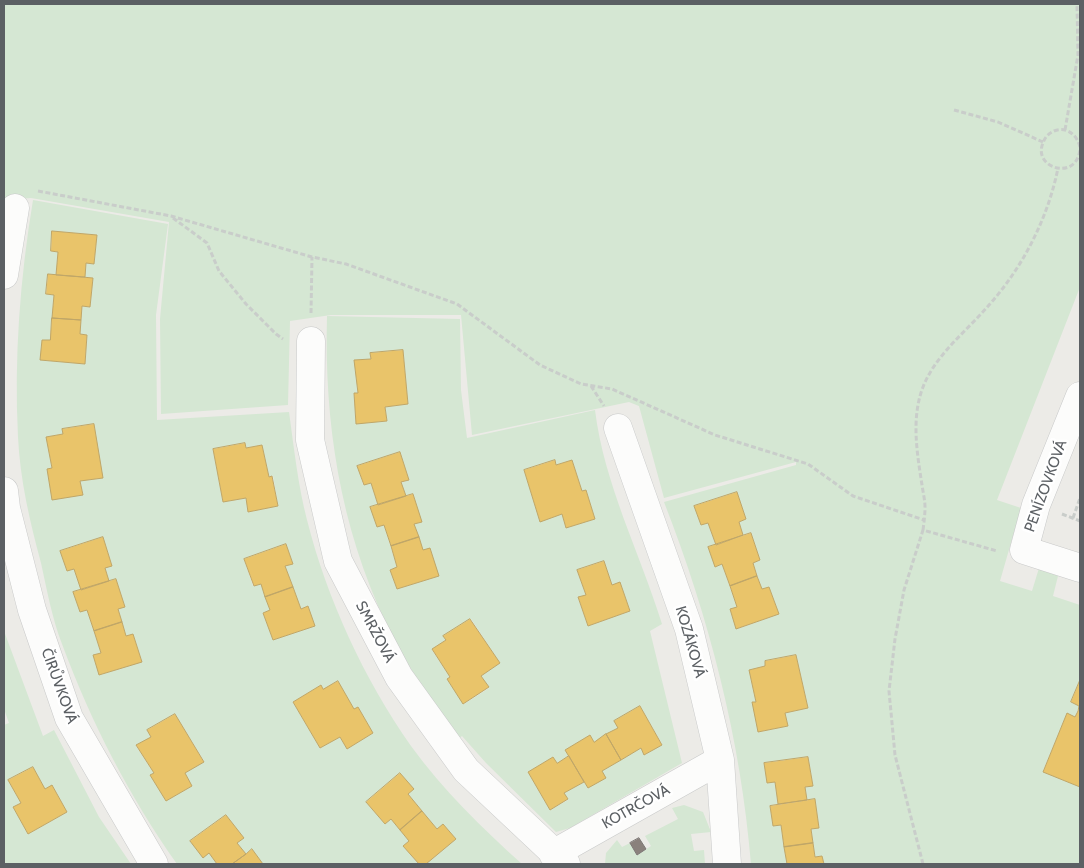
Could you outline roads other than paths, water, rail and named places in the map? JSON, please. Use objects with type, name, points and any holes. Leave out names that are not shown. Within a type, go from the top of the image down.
[{"type":"street","points":[[4,275],[15,208]]},
{"type":"street","name":"SMRŽOVÁ","points":[[311,348],[310,440],[338,561],[399,677],[466,770],[559,859]]},
{"type":"street","name":"PENÍZOVKOVÁ","points":[[1080,396],[1036,506],[1024,550],[1080,568]]},
{"type":"street","name":"KOZÁKOVÁ","points":[[618,428],[689,629],[720,760],[727,864]]},
{"type":"street","name":"ČIRŮVKOVÁ","points":[[4,491],[6,508],[32,610],[69,718],[154,864]]},
{"type":"street","name":"KOTRČOVÁ","points":[[559,859],[720,760]]}]
